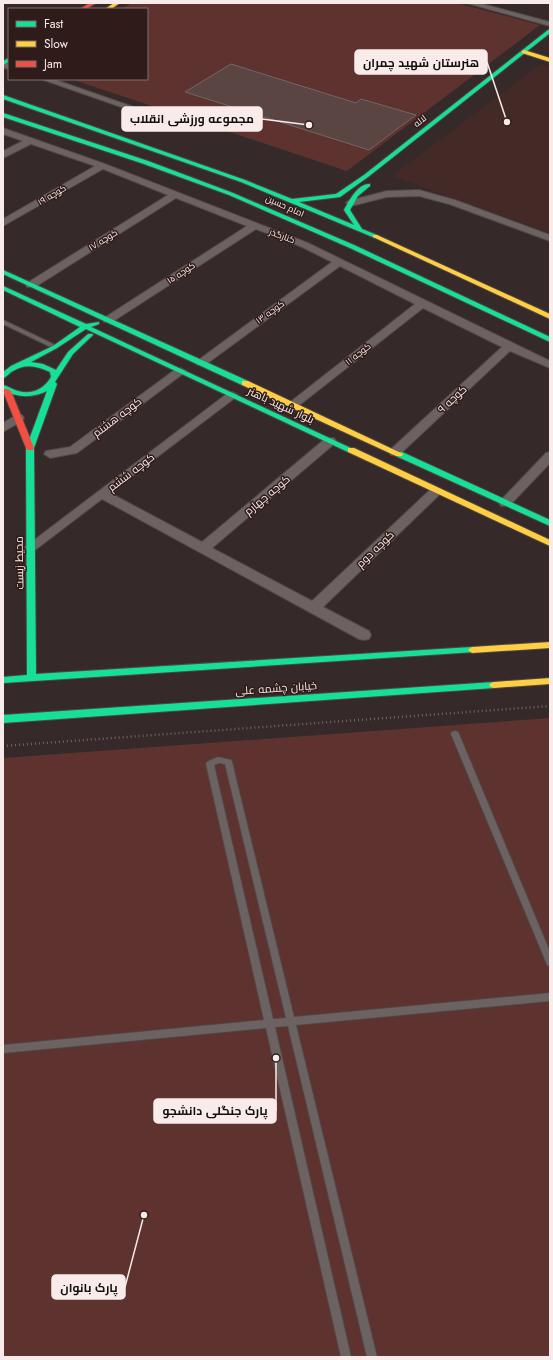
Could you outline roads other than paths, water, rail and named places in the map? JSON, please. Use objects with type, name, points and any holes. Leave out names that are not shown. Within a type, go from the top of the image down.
[{"type":"street","points":[[84,8],[94,3]]},
{"type":"street","points":[[108,8],[118,3]]},
{"type":"street","points":[[470,3],[550,24]]},
{"type":"street","name":"لاله","points":[[351,203],[361,191],[528,53],[550,31]]},
{"type":"street","name":"لاله","points":[[292,201],[313,200],[338,196],[528,53],[550,40]]},
{"type":"street","points":[[528,53],[550,60]]},
{"type":"street","points":[[48,80],[147,113]]},
{"type":"street","name":"امام حسین","points":[[3,98],[232,177],[292,201],[550,317]]},
{"type":"street","name":"امام حسین","points":[[3,115],[262,206],[352,246],[550,340]]},
{"type":"street","name":"کنارگذر","points":[[3,131],[102,166],[305,245],[550,365]]},
{"type":"street","points":[[3,155],[29,141]]},
{"type":"street","name":"کوچه ۱۹","points":[[3,224],[102,166]]},
{"type":"street","points":[[338,196],[337,199],[340,201],[351,203],[387,194],[419,193],[452,202],[550,238]]},
{"type":"street","name":"کوچه ۱۷","points":[[31,285],[175,195]]},
{"type":"street","points":[[351,203],[347,210],[350,217],[361,231]]},
{"type":"street","name":"کوچه ۱۵","points":[[108,320],[254,226]]},
{"type":"street","name":"کوچه ۱۳","points":[[201,363],[339,262]]},
{"type":"street","name":"بلوار شهید باهنر","points":[[3,272],[550,523]]},
{"type":"street","name":"بلوار شهید باهنر","points":[[3,288],[550,543]]},
{"type":"street","name":"کوچه ۱۱","points":[[293,405],[423,303]]},
{"type":"street","points":[[20,365],[55,346],[86,326],[108,320]]},
{"type":"street","name":"محیط زیست","points":[[32,677],[30,448],[54,381],[70,353],[108,320]]},
{"type":"street","name":"کوچه ۹","points":[[395,452],[509,346]]},
{"type":"street","points":[[3,376],[7,366],[30,363],[44,366],[54,372],[54,381],[46,390],[26,395],[5,389]]},
{"type":"street","name":"کوچه هشتم","points":[[50,454],[73,450],[180,371]]},
{"type":"street","name":"محیط زیست","points":[[5,389],[30,448]]},
{"type":"street","name":"کوچه ششم","points":[[31,547],[232,395]]},
{"type":"street","points":[[3,428],[18,418]]},
{"type":"street","name":"کوچه چهارم","points":[[203,548],[330,441]]},
{"type":"street","points":[[506,503],[550,456]]},
{"type":"street","name":"کوچه دوم","points":[[313,608],[436,491]]},
{"type":"street","points":[[102,494],[364,635]]},
{"type":"street","points":[[3,680],[550,645]]},
{"type":"street","name":"خیابان چشمه علی","points":[[3,719],[550,681]]},
{"type":"lane","points":[[3,322],[55,346]]},
{"type":"lane","points":[[454,734],[550,962]]},
{"type":"lane","points":[[346,1357],[210,764],[218,760],[228,762],[372,1357]]},
{"type":"lane","points":[[3,1049],[550,997]]},
{"type":"place","name":"هنرستان شهید چمران","points":[[507,122]]},
{"type":"place","name":"مجموعه ورزشی انقلاب","points":[[309,125]]},
{"type":"place","name":"پارک جنگلی دانشجو","points":[[276,1058]]},
{"type":"place","name":"پارک بانوان","points":[[144,1215]]}]
